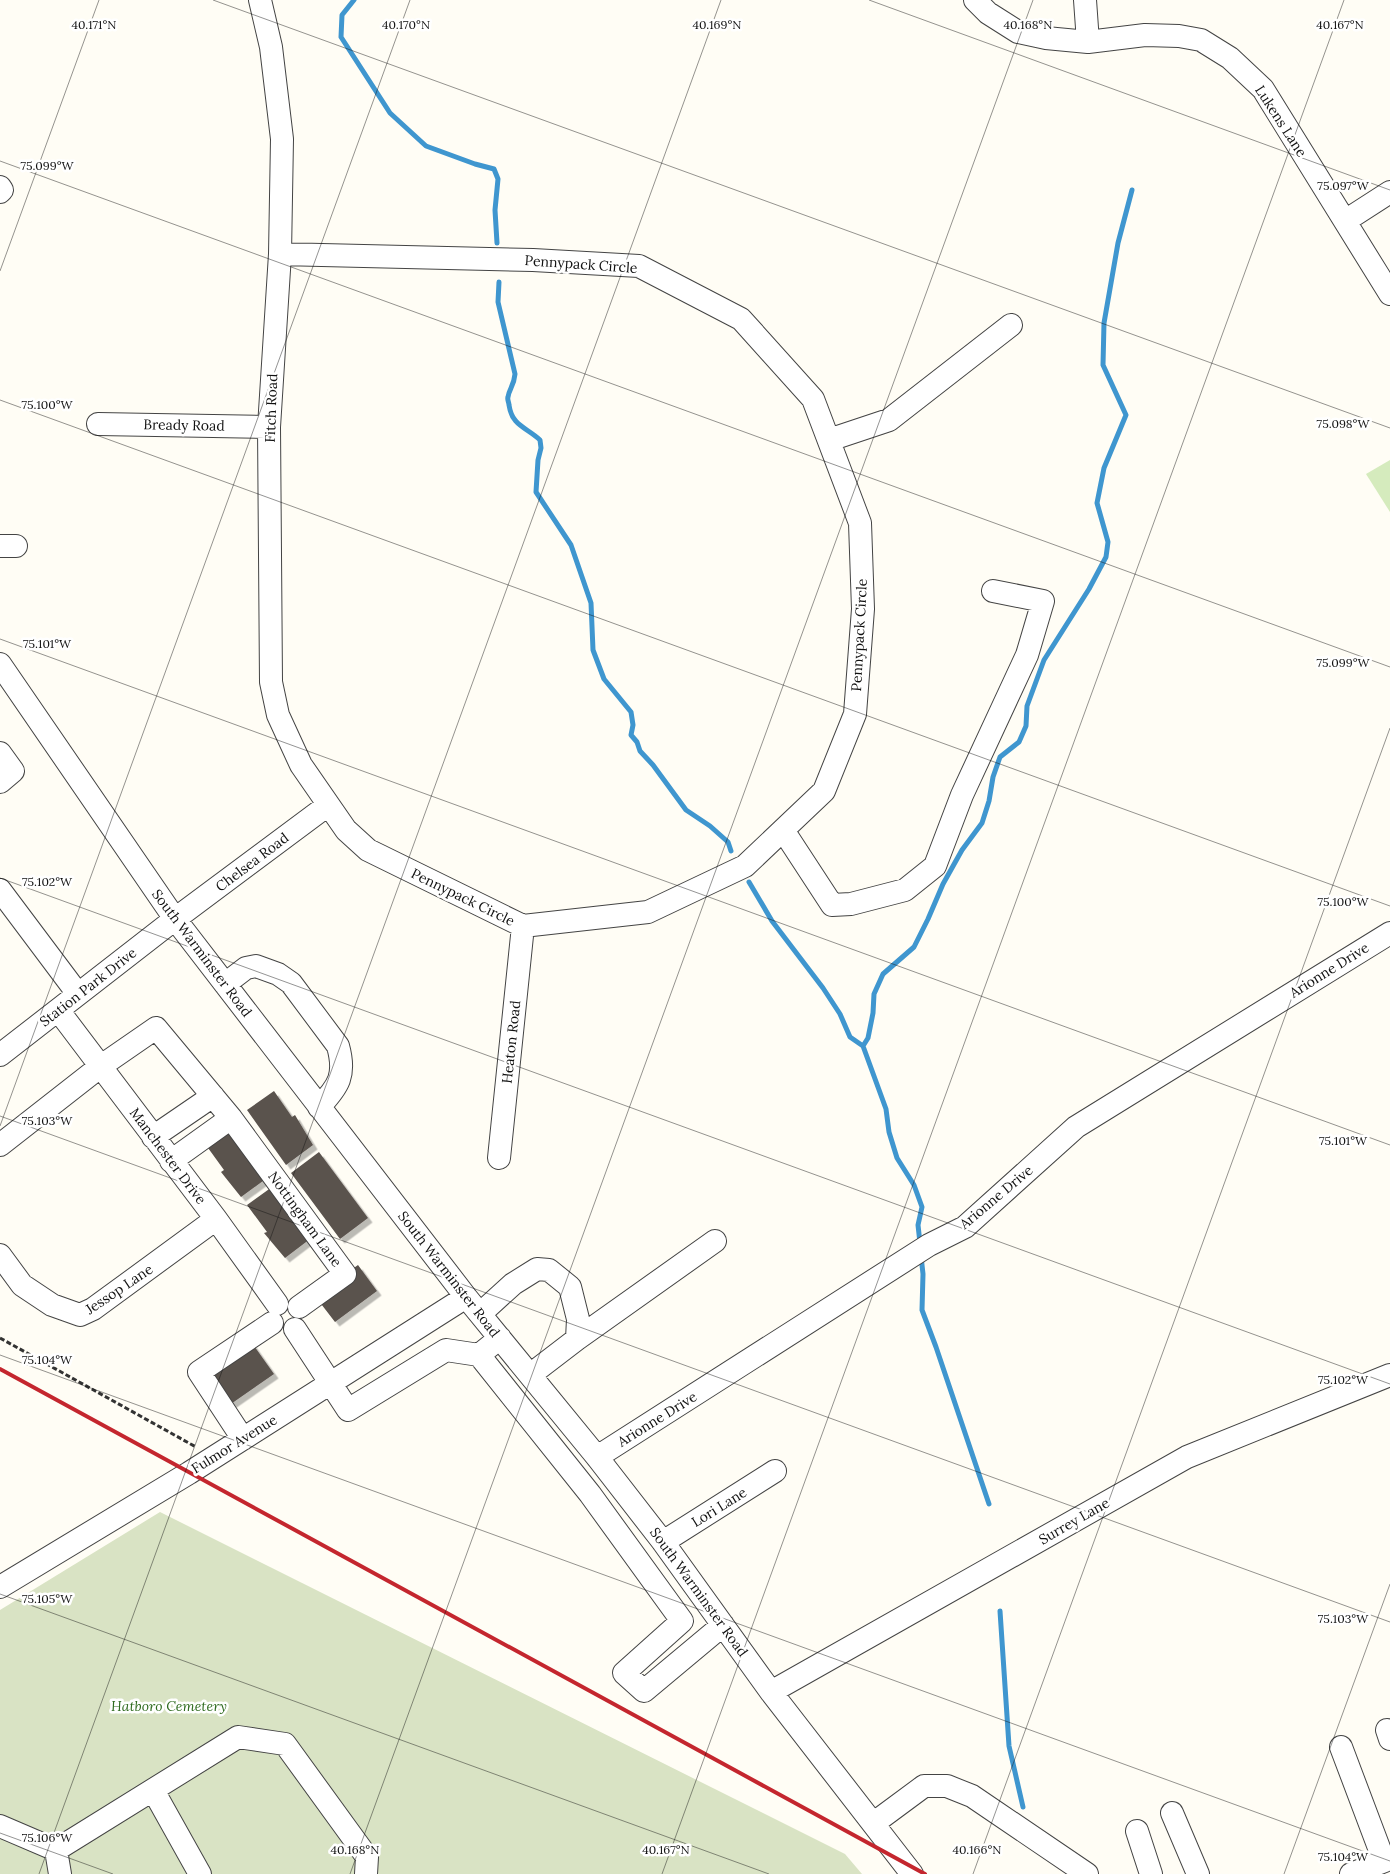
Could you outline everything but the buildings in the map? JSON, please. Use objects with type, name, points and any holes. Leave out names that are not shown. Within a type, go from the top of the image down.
[{"type":"street","name":"Fitch Road","points":[[260,0],[271,47],[282,139],[280,254],[269,426],[271,682],[278,715],[301,765],[328,805]]},
{"type":"street","name":"Lukens Lane","points":[[974,0],[988,13],[1018,32],[1046,38],[1088,42],[1145,35],[1179,36],[1201,40],[1230,58],[1263,89],[1390,294]]},
{"type":"street","points":[[1085,0],[1088,42]]},
{"type":"street","points":[[0,187],[2,190],[0,192]]},
{"type":"street","points":[[1345,221],[1390,192]]},
{"type":"street","name":"Pennypack Circle","points":[[280,254],[533,260],[639,266],[741,319],[813,399],[860,523],[863,609],[855,714],[824,791],[746,866],[648,912],[523,926],[368,850],[346,830],[328,805]]},
{"type":"street","points":[[829,440],[889,420],[1011,325]]},
{"type":"street","name":"Bready Road","points":[[98,424],[269,426]]},
{"type":"street","points":[[783,830],[832,904],[851,904],[904,890],[935,866],[962,795],[1027,655],[1043,601],[994,591]]},
{"type":"street","name":"South Warminster Road","points":[[0,664],[175,919],[473,1306],[590,1448],[663,1542],[771,1692],[912,1874]]},
{"type":"street","points":[[0,754],[13,771],[0,782]]},
{"type":"street","name":"Chelsea Road","points":[[175,919],[328,805]]},
{"type":"street","points":[[0,890],[78,994]]},
{"type":"street","name":"Station Park Drive","points":[[0,1055],[175,919]]},
{"type":"street","name":"Heaton Road","points":[[498,1158],[523,926]]},
{"type":"street","name":"Arionne Drive","points":[[563,1460],[590,1448],[929,1245],[965,1227],[1076,1127],[1390,933]]},
{"type":"street","points":[[225,984],[246,968],[256,966],[278,974],[291,982],[338,1046],[341,1058],[340,1080],[335,1090],[319,1107]]},
{"type":"street","name":"Manchester Drive","points":[[58,1010],[216,1220],[275,1313]]},
{"type":"street","points":[[0,1145],[101,1066],[156,1028],[231,1118],[171,1161]]},
{"type":"street","points":[[153,1137],[213,1096]]},
{"type":"street","name":"Nottingham Lane","points":[[231,1118],[345,1274],[299,1307]]},
{"type":"street","name":"Jessop Lane","points":[[0,1255],[22,1285],[52,1305],[80,1315],[93,1309],[216,1220]]},
{"type":"street","points":[[530,1375],[577,1339],[715,1241]]},
{"type":"street","name":"Fulmor Avenue","points":[[0,1587],[214,1457],[417,1328],[473,1306],[537,1269],[549,1270],[570,1287],[578,1319],[577,1339]]},
{"type":"street","points":[[243,1438],[199,1372],[275,1313],[286,1300],[296,1303],[299,1307],[301,1321],[295,1329],[280,1331],[275,1313]]},
{"type":"street","points":[[417,1328],[434,1357]]},
{"type":"street","points":[[295,1329],[348,1410],[446,1350],[479,1355],[590,1494],[682,1621]]},
{"type":"street","points":[[479,1355],[500,1338]]},
{"type":"street","name":"Surrey Lane","points":[[771,1692],[1187,1457],[1390,1374]]},
{"type":"street","name":"Lori Lane","points":[[663,1542],[775,1471]]},
{"type":"street","points":[[590,1494],[612,1476]]},
{"type":"street","points":[[658,1588],[681,1567]]},
{"type":"street","points":[[706,1602],[624,1673],[644,1690],[723,1625]]},
{"type":"street","points":[[56,1850],[238,1737],[285,1744],[367,1857],[366,1874]]},
{"type":"street","points":[[1341,1747],[1387,1860],[1351,1874]]},
{"type":"street","points":[[874,1823],[924,1786],[947,1786],[972,1796],[1087,1874]]},
{"type":"street","points":[[153,1790],[200,1874]]},
{"type":"street","points":[[1172,1812],[1198,1874]]},
{"type":"street","points":[[0,1846],[0,1827],[56,1850]]},
{"type":"street","points":[[1137,1831],[1151,1874]]},
{"type":"street","points":[[56,1850],[60,1874]]},
{"type":"path","points":[[0,1338],[214,1457]]},
{"type":"green space","points":[[1390,460],[1390,512],[1366,474]]},
{"type":"green space","name":"Hatboro Cemetery","points":[[160,1512],[845,1854],[862,1874],[0,1874],[0,1610]]},
{"type":"waterway","points":[[354,0],[342,15],[341,37],[390,113],[426,146],[494,169],[498,179],[495,210],[497,243]]},
{"type":"waterway","points":[[863,1046],[868,1038],[873,1013],[874,994],[883,974],[914,947],[943,884],[962,850],[982,823],[1000,757],[1019,742],[1026,726],[1027,706],[1044,660],[1089,589],[1106,557],[1108,542],[1097,503],[1104,468],[1126,415],[1103,365],[1104,323],[1118,243],[1132,190]]},
{"type":"waterway","points":[[499,282],[498,302],[515,374],[508,398],[511,412],[513,418],[520,426],[540,440],[541,448],[538,460],[536,492],[571,545],[591,603],[593,650],[604,679],[631,712],[633,725],[631,735],[637,742],[640,751],[653,765],[686,810],[710,826],[728,842],[731,851]]},
{"type":"waterway","points":[[749,882],[772,921],[823,988],[840,1014],[850,1037],[863,1046],[886,1109],[889,1132],[897,1158],[914,1185],[922,1207],[918,1225],[920,1243]]},
{"type":"waterway","points":[[921,1256],[923,1274],[922,1310],[989,1504]]},
{"type":"waterway","points":[[1000,1611],[1009,1746],[1023,1807]]},
{"type":"railway","points":[[0,1369],[925,1874]]}]
